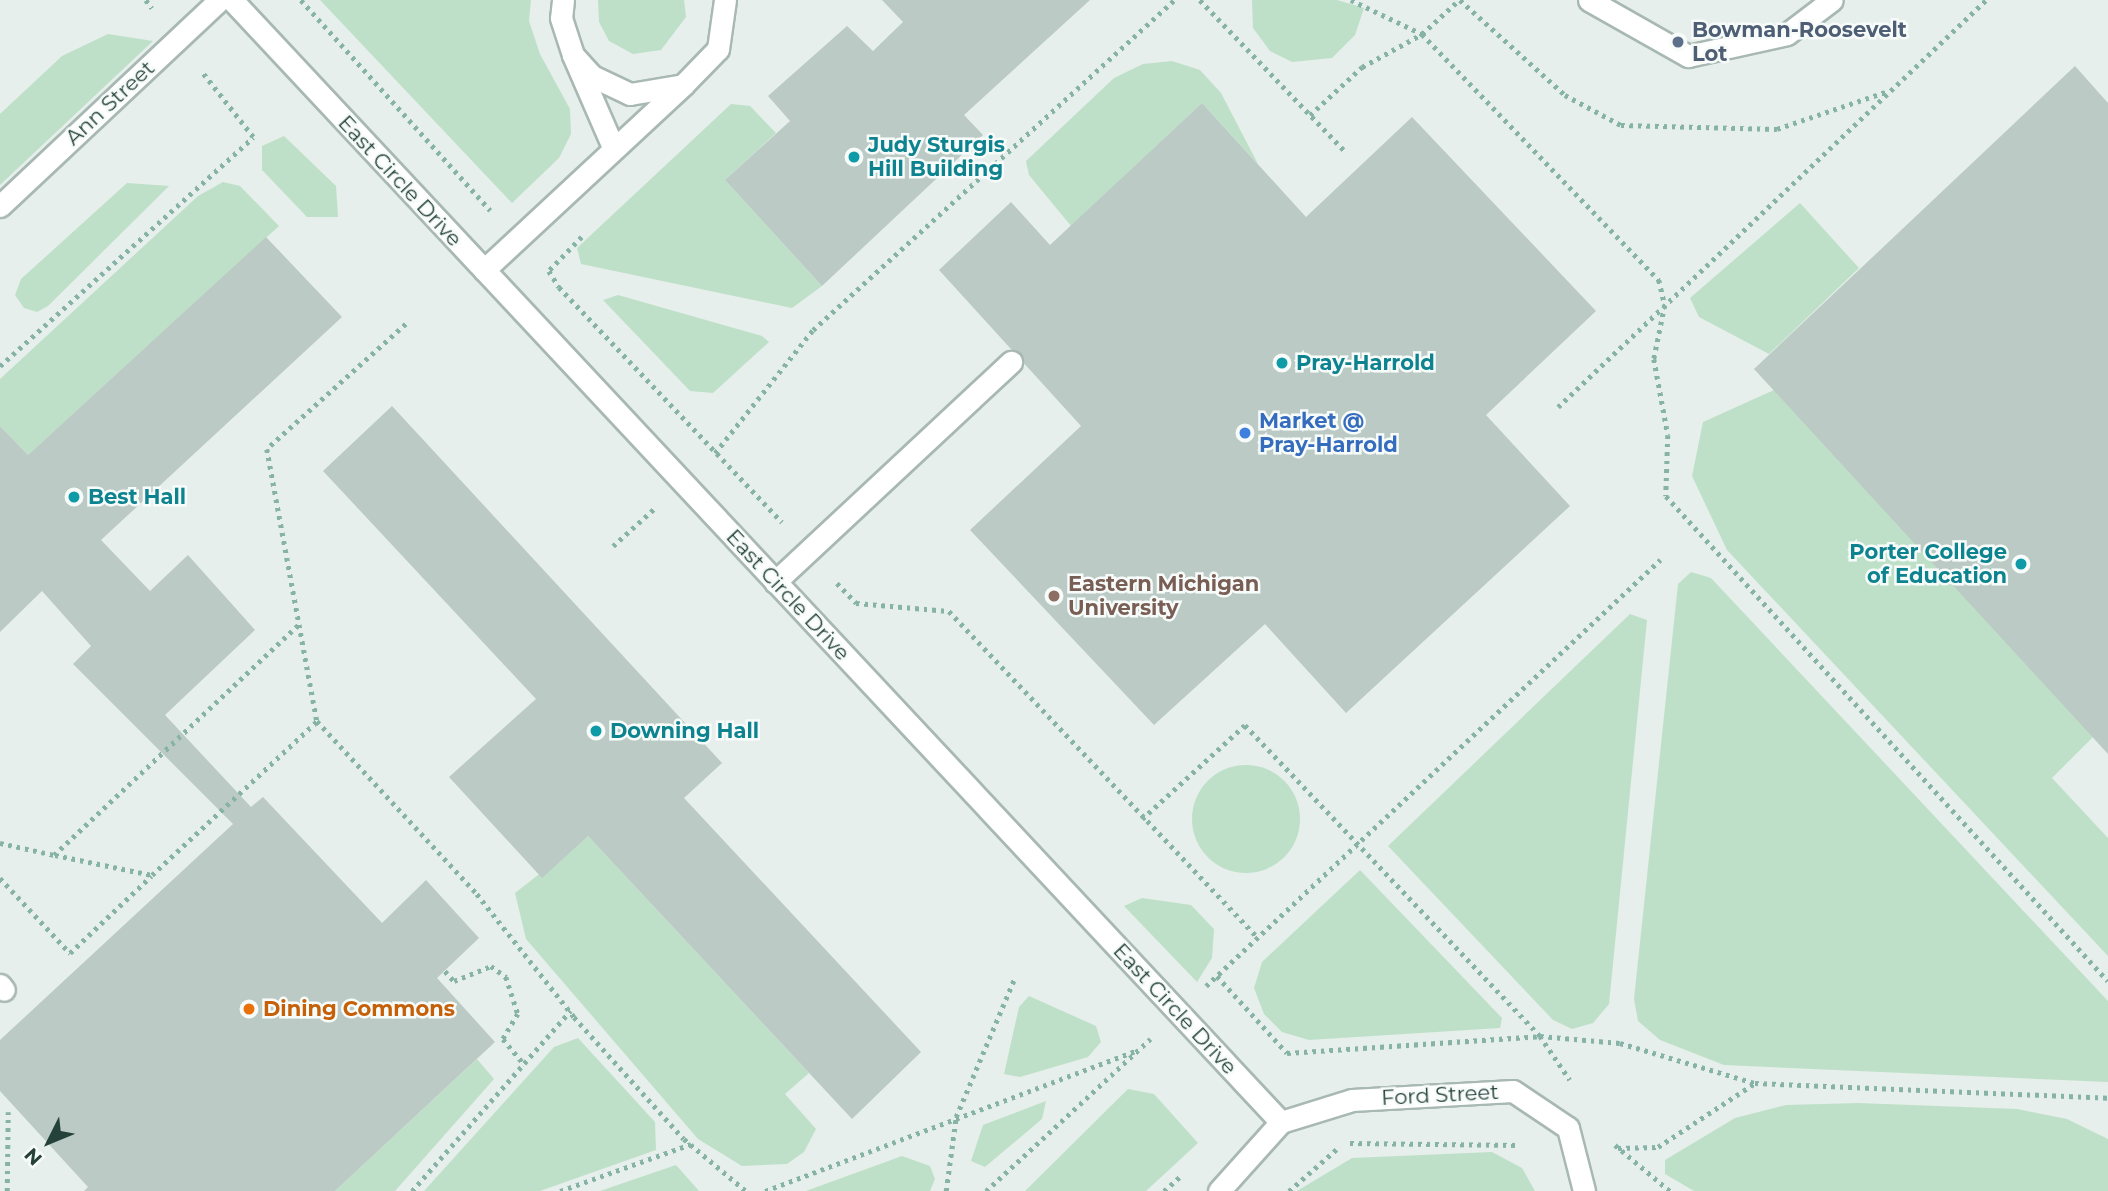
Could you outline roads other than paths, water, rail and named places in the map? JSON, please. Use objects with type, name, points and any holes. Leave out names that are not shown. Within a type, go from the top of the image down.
[{"type":"lane","name":"Ann Street","points":[[0,206],[219,0]]},
{"type":"lane","name":"East Circle Drive","points":[[232,0],[1281,1122]]},
{"type":"lane","points":[[562,0],[561,18],[573,55],[613,147]]},
{"type":"lane","points":[[484,270],[613,147],[683,85],[718,49],[725,0]]},
{"type":"lane","points":[[1589,0],[1688,56],[1787,34],[1832,0]]},
{"type":"lane","points":[[573,55],[592,76],[630,94],[683,85]]},
{"type":"lane","points":[[775,582],[1011,362]]},
{"type":"lane","name":"Ford Street","points":[[1281,1122],[1352,1100],[1513,1091],[1568,1128],[1584,1191]]},
{"type":"lane","points":[[1219,1191],[1281,1122]]},
{"type":"place","name":"Bowman-Roosevelt Lot","points":[[1678,42]]},
{"type":"place","name":"Judy Sturgis Hill Building","points":[[854,157]]},
{"type":"place","name":"Pray-Harrold","points":[[1282,363]]},
{"type":"place","name":"Market @ Pray-Harrold","points":[[1245,433]]},
{"type":"place","name":"Best Hall","points":[[74,497]]},
{"type":"place","name":"Porter College of Education","points":[[2021,564]]},
{"type":"place","name":"Eastern Michigan University","points":[[1054,596]]},
{"type":"place","name":"Downing Hall","points":[[596,731]]},
{"type":"place","name":"Dining Commons","points":[[249,1009]]}]
